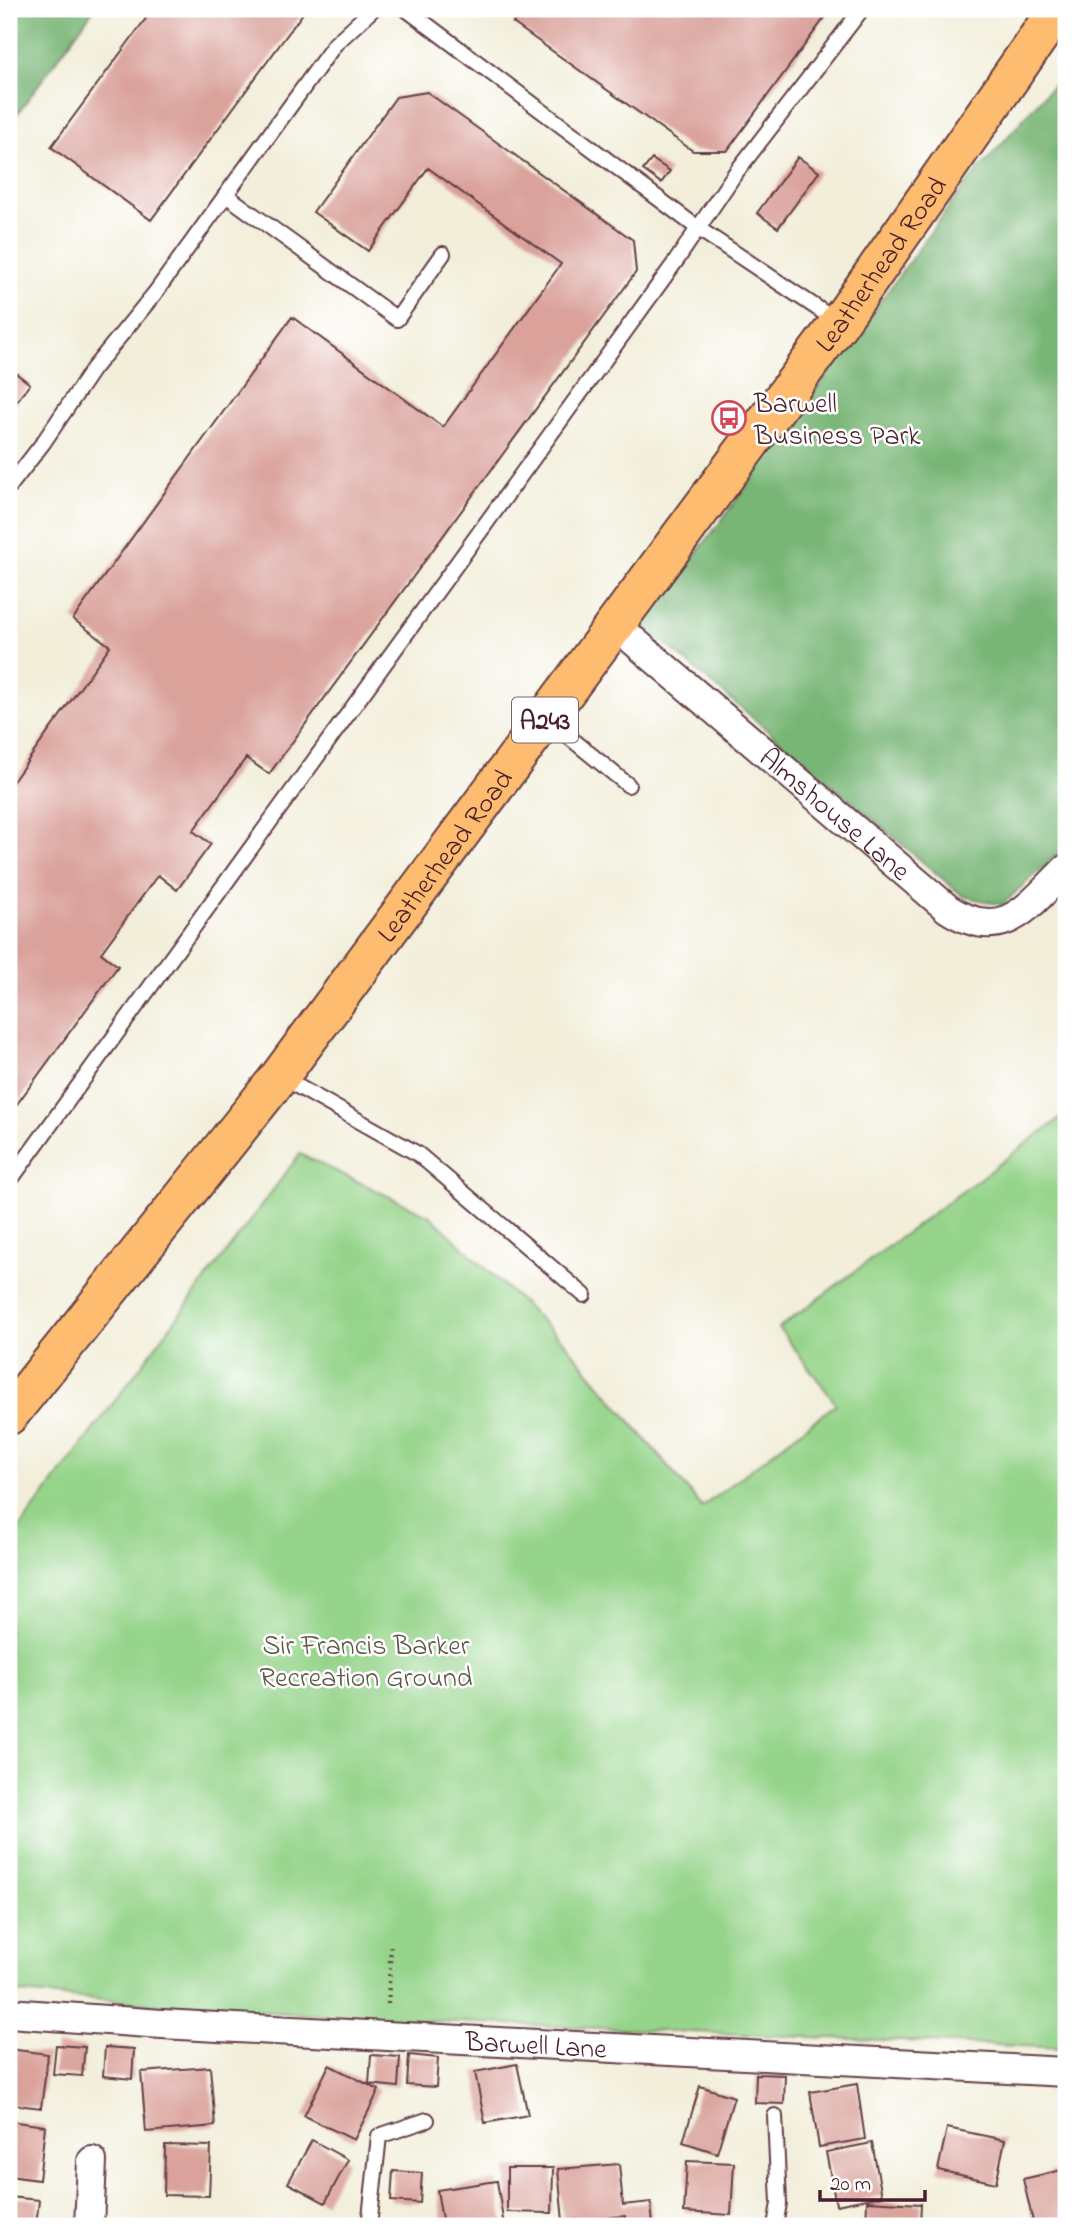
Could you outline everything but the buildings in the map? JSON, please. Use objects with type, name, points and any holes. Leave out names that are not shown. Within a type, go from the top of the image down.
[{"type":"highway","name":"Leatherhead Road","points":[[9,1415],[280,1076],[839,323],[1058,9]]},
{"type":"street","name":"Almshouse Lane","points":[[615,625],[948,909],[963,918],[983,923],[1003,923],[1023,911],[1066,869]]},
{"type":"street","name":"Barwell Lane","points":[[9,2013],[111,2021],[1066,2072]]},
{"type":"street","points":[[89,2226],[92,2161]]},
{"type":"lane","points":[[9,487],[43,443],[93,369],[155,293],[335,44],[373,9]]},
{"type":"lane","points":[[406,9],[699,229],[839,323]]},
{"type":"lane","points":[[9,1182],[699,229],[734,175],[862,9]]},
{"type":"lane","points":[[226,195],[397,319],[443,254]]},
{"type":"lane","points":[[546,718],[628,785]]},
{"type":"lane","points":[[280,1076],[418,1154],[584,1295]]},
{"type":"lane","points":[[775,2116],[779,2203],[775,2226]]},
{"type":"lane","points":[[367,2226],[379,2136],[427,2120]]},
{"type":"path","points":[[386,2036],[391,1942]]},
{"type":"green space","points":[[9,9],[94,9],[9,125]]},
{"type":"green space","points":[[1066,70],[1066,846],[1002,905],[963,896],[642,624],[721,521],[962,189]]},
{"type":"green space","name":"Sir Francis Barker Recreation Ground","points":[[1066,1114],[1066,2048],[387,2019],[9,1992],[9,1542],[300,1154],[430,1216],[565,1343],[702,1507],[836,1404],[779,1328]]},
{"type":"place","name":"Barwell Business Park","points":[[729,418]]}]
